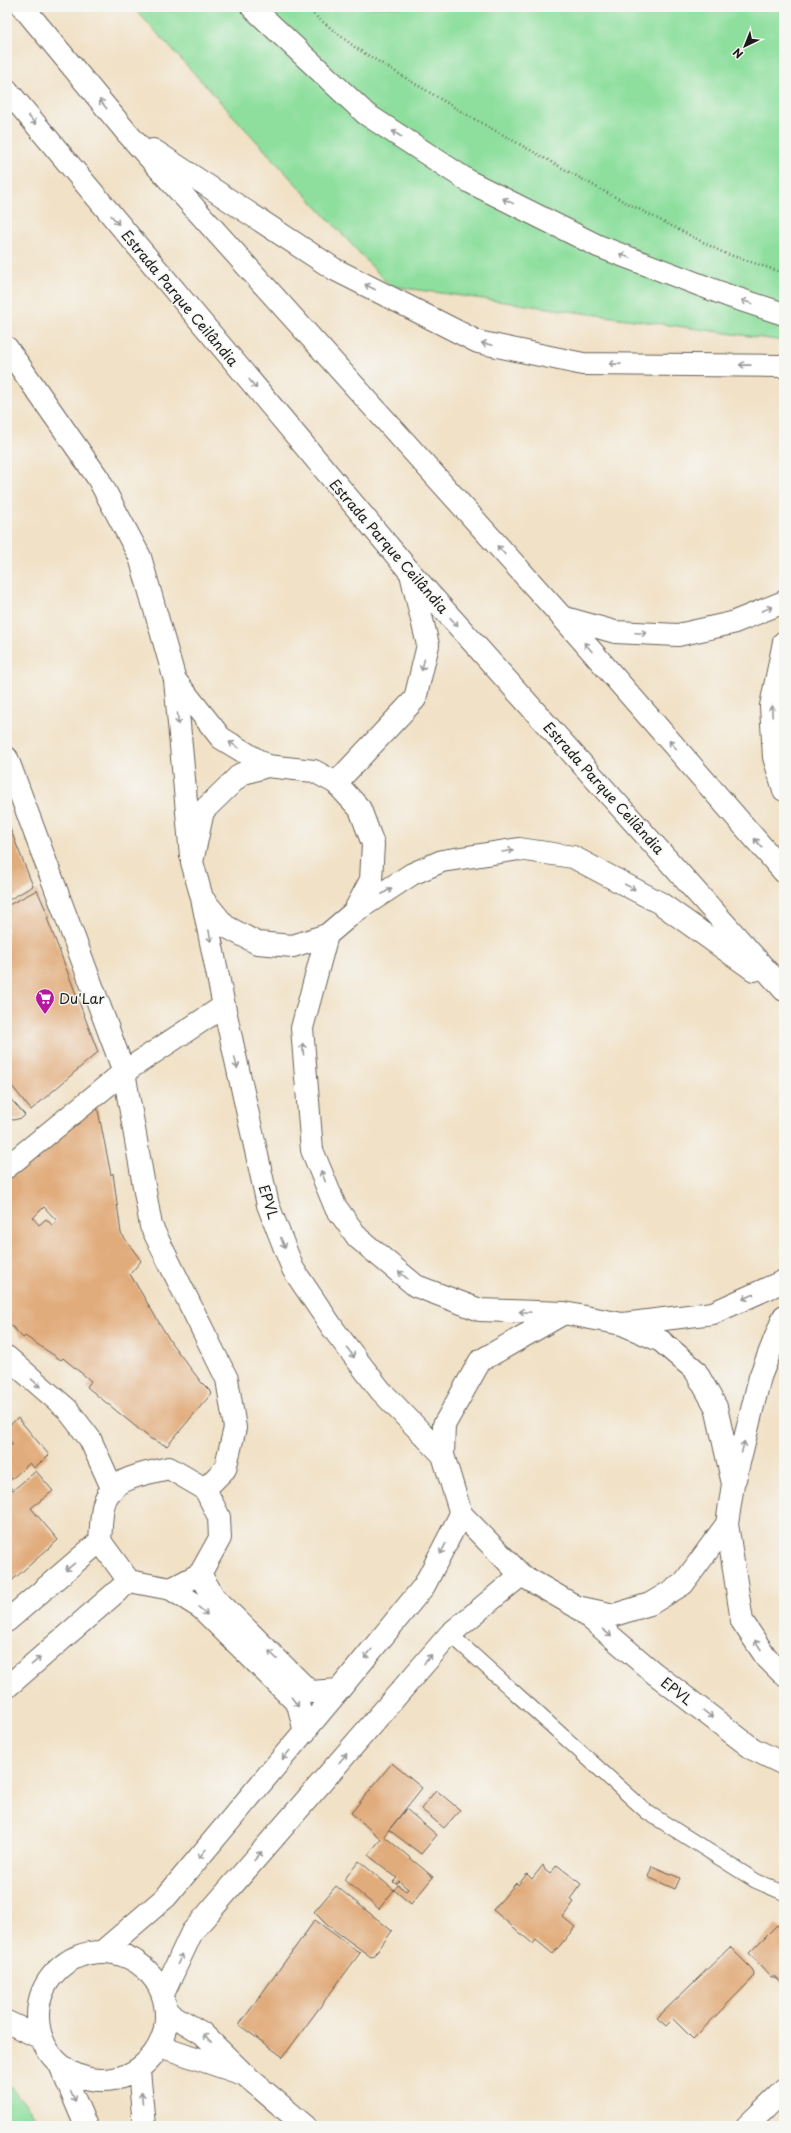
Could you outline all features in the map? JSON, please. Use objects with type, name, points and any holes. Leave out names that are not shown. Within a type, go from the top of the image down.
[{"type":"main road","points":[[23,7],[128,134],[562,617],[784,872]]},
{"type":"main road","points":[[252,7],[366,114],[470,182],[598,246],[728,296],[784,314]]},
{"type":"main road","name":"Estrada Parque Ceilândia","points":[[7,90],[411,573],[784,990]]},
{"type":"main road","points":[[128,134],[334,269],[478,342],[583,364],[784,366]]},
{"type":"main road","points":[[7,348],[98,478],[140,557],[174,680],[221,738],[267,766]]},
{"type":"main road","points":[[336,782],[415,699],[428,645],[423,618],[411,573]]},
{"type":"main road","points":[[562,617],[615,632],[678,635],[732,623],[784,602]]},
{"type":"main road","points":[[784,642],[771,706],[774,757],[784,790]]},
{"type":"main road","name":"EPVL","points":[[174,680],[192,862],[202,898],[268,1205],[293,1269],[334,1330],[380,1392],[443,1455]]},
{"type":"main road","points":[[7,758],[124,1072],[151,1226],[227,1379],[235,1428],[225,1469],[205,1489]]},
{"type":"main road","points":[[192,862],[203,811],[241,774],[267,766],[314,771],[336,782],[360,809],[372,844],[370,880],[354,912]]},
{"type":"main road","points":[[202,898],[225,926],[257,943],[292,946],[327,935],[354,912],[412,874],[442,861],[519,850],[573,857],[660,903],[784,990]]},
{"type":"main road","points":[[327,935],[302,1028],[312,1150],[335,1206],[358,1238],[416,1286],[480,1310],[564,1313],[622,1324],[661,1341],[694,1370],[716,1407],[733,1484]]},
{"type":"main road","points":[[9,1162],[124,1072],[224,1006]]},
{"type":"main road","points":[[622,1324],[713,1313],[784,1281]]},
{"type":"main road","points":[[564,1313],[480,1361],[444,1425],[443,1455],[461,1514],[521,1575],[577,1607],[614,1615],[650,1604],[683,1584],[727,1524]]},
{"type":"main road","points":[[784,1316],[760,1377],[733,1484],[727,1524],[742,1621],[766,1657],[784,1675]]},
{"type":"main road","points":[[8,1360],[67,1409],[90,1439],[113,1490]]},
{"type":"main road","points":[[171,1589],[200,1574],[220,1538],[219,1517],[205,1489],[169,1468],[124,1479],[113,1490],[103,1506],[100,1541],[128,1580],[171,1589],[201,1608],[298,1704],[305,1732]]},
{"type":"main road","points":[[103,1951],[166,1897],[305,1732],[424,1586],[461,1514]]},
{"type":"main road","points":[[7,1621],[100,1541]]},
{"type":"main road","points":[[200,1574],[214,1597],[310,1692],[339,1690]]},
{"type":"main road","points":[[60,2065],[85,2079],[113,2080],[139,2070],[160,2046],[165,2003],[192,1932],[450,1634],[521,1575]]},
{"type":"main road","points":[[7,1687],[128,1580]]},
{"type":"main road","name":"EPVL","points":[[577,1607],[654,1673],[753,1750],[784,1764]]},
{"type":"main road","points":[[86,2126],[60,2065],[41,2038],[37,2022],[49,1978],[73,1958],[103,1951],[128,1957],[149,1972],[165,2003],[202,2033],[245,2074],[305,2126]]},
{"type":"main road","points":[[7,2022],[41,2038]]},
{"type":"main road","points":[[160,2046],[245,2074]]},
{"type":"main road","points":[[139,2070],[144,2126]]},
{"type":"main road","points":[[747,2126],[784,2090]]},
{"type":"lane","points":[[450,1634],[647,1812],[756,1881],[784,1893]]},
{"type":"path","points":[[304,7],[356,48],[462,112],[598,188],[724,252],[784,273]]},
{"type":"green space","points":[[133,7],[784,7],[784,341],[390,286]]},
{"type":"green space","points":[[7,2083],[44,2126],[7,2126]]},
{"type":"building","points":[[7,821],[33,886],[7,901]]},
{"type":"building","points":[[37,890],[49,917],[47,918],[98,1052],[31,1110],[12,1086],[7,1090],[7,906]]},
{"type":"building","points":[[7,1095],[25,1115],[22,1118],[13,1120],[7,1118]]},
{"type":"building","points":[[96,1100],[111,1175],[113,1173],[121,1233],[141,1261],[130,1274],[172,1344],[201,1382],[212,1393],[167,1446],[151,1439],[87,1387],[91,1381],[63,1358],[61,1360],[25,1336],[23,1338],[7,1321],[7,1175]],"holes":[[[44,1207],[57,1221],[52,1225],[46,1219],[39,1225],[33,1218]]]},
{"type":"building","points":[[18,1418],[49,1455],[34,1468],[30,1463],[7,1483],[7,1449],[13,1444],[7,1438],[7,1427]]},
{"type":"building","points":[[36,1471],[53,1491],[31,1508],[58,1540],[7,1585],[7,1490],[10,1487],[13,1490]]},
{"type":"building","points":[[392,1763],[422,1788],[384,1836],[433,1877],[411,1904],[394,1890],[398,1885],[406,1891],[408,1889],[399,1881],[397,1884],[393,1882],[397,1878],[368,1855],[381,1839],[351,1813]]},
{"type":"building","points":[[436,1790],[460,1810],[444,1828],[421,1809]]},
{"type":"building","points":[[406,1809],[437,1835],[421,1854],[389,1830]]},
{"type":"building","points":[[359,1861],[394,1890],[379,1909],[344,1880]]},
{"type":"building","points":[[543,1865],[545,1870],[550,1874],[557,1865],[581,1884],[570,1899],[574,1902],[563,1917],[575,1927],[553,1954],[536,1940],[533,1944],[493,1910],[516,1883],[518,1885],[527,1874],[532,1879]]},
{"type":"building","points":[[652,1866],[680,1878],[675,1889],[648,1877]]},
{"type":"building","points":[[336,1886],[392,1931],[374,1956],[371,1957],[327,1925],[314,1912]]},
{"type":"building","points":[[315,1920],[360,1953],[283,2057],[239,2025]]},
{"type":"building","points":[[777,1925],[784,1932],[784,1984],[776,1977],[771,1977],[749,1953]]},
{"type":"building","points":[[730,1947],[752,1969],[754,1973],[753,1978],[693,2039],[673,2019],[666,2026],[657,2018]]},
{"type":"place","name":"Du'Lar","points":[[45,1015]]}]
